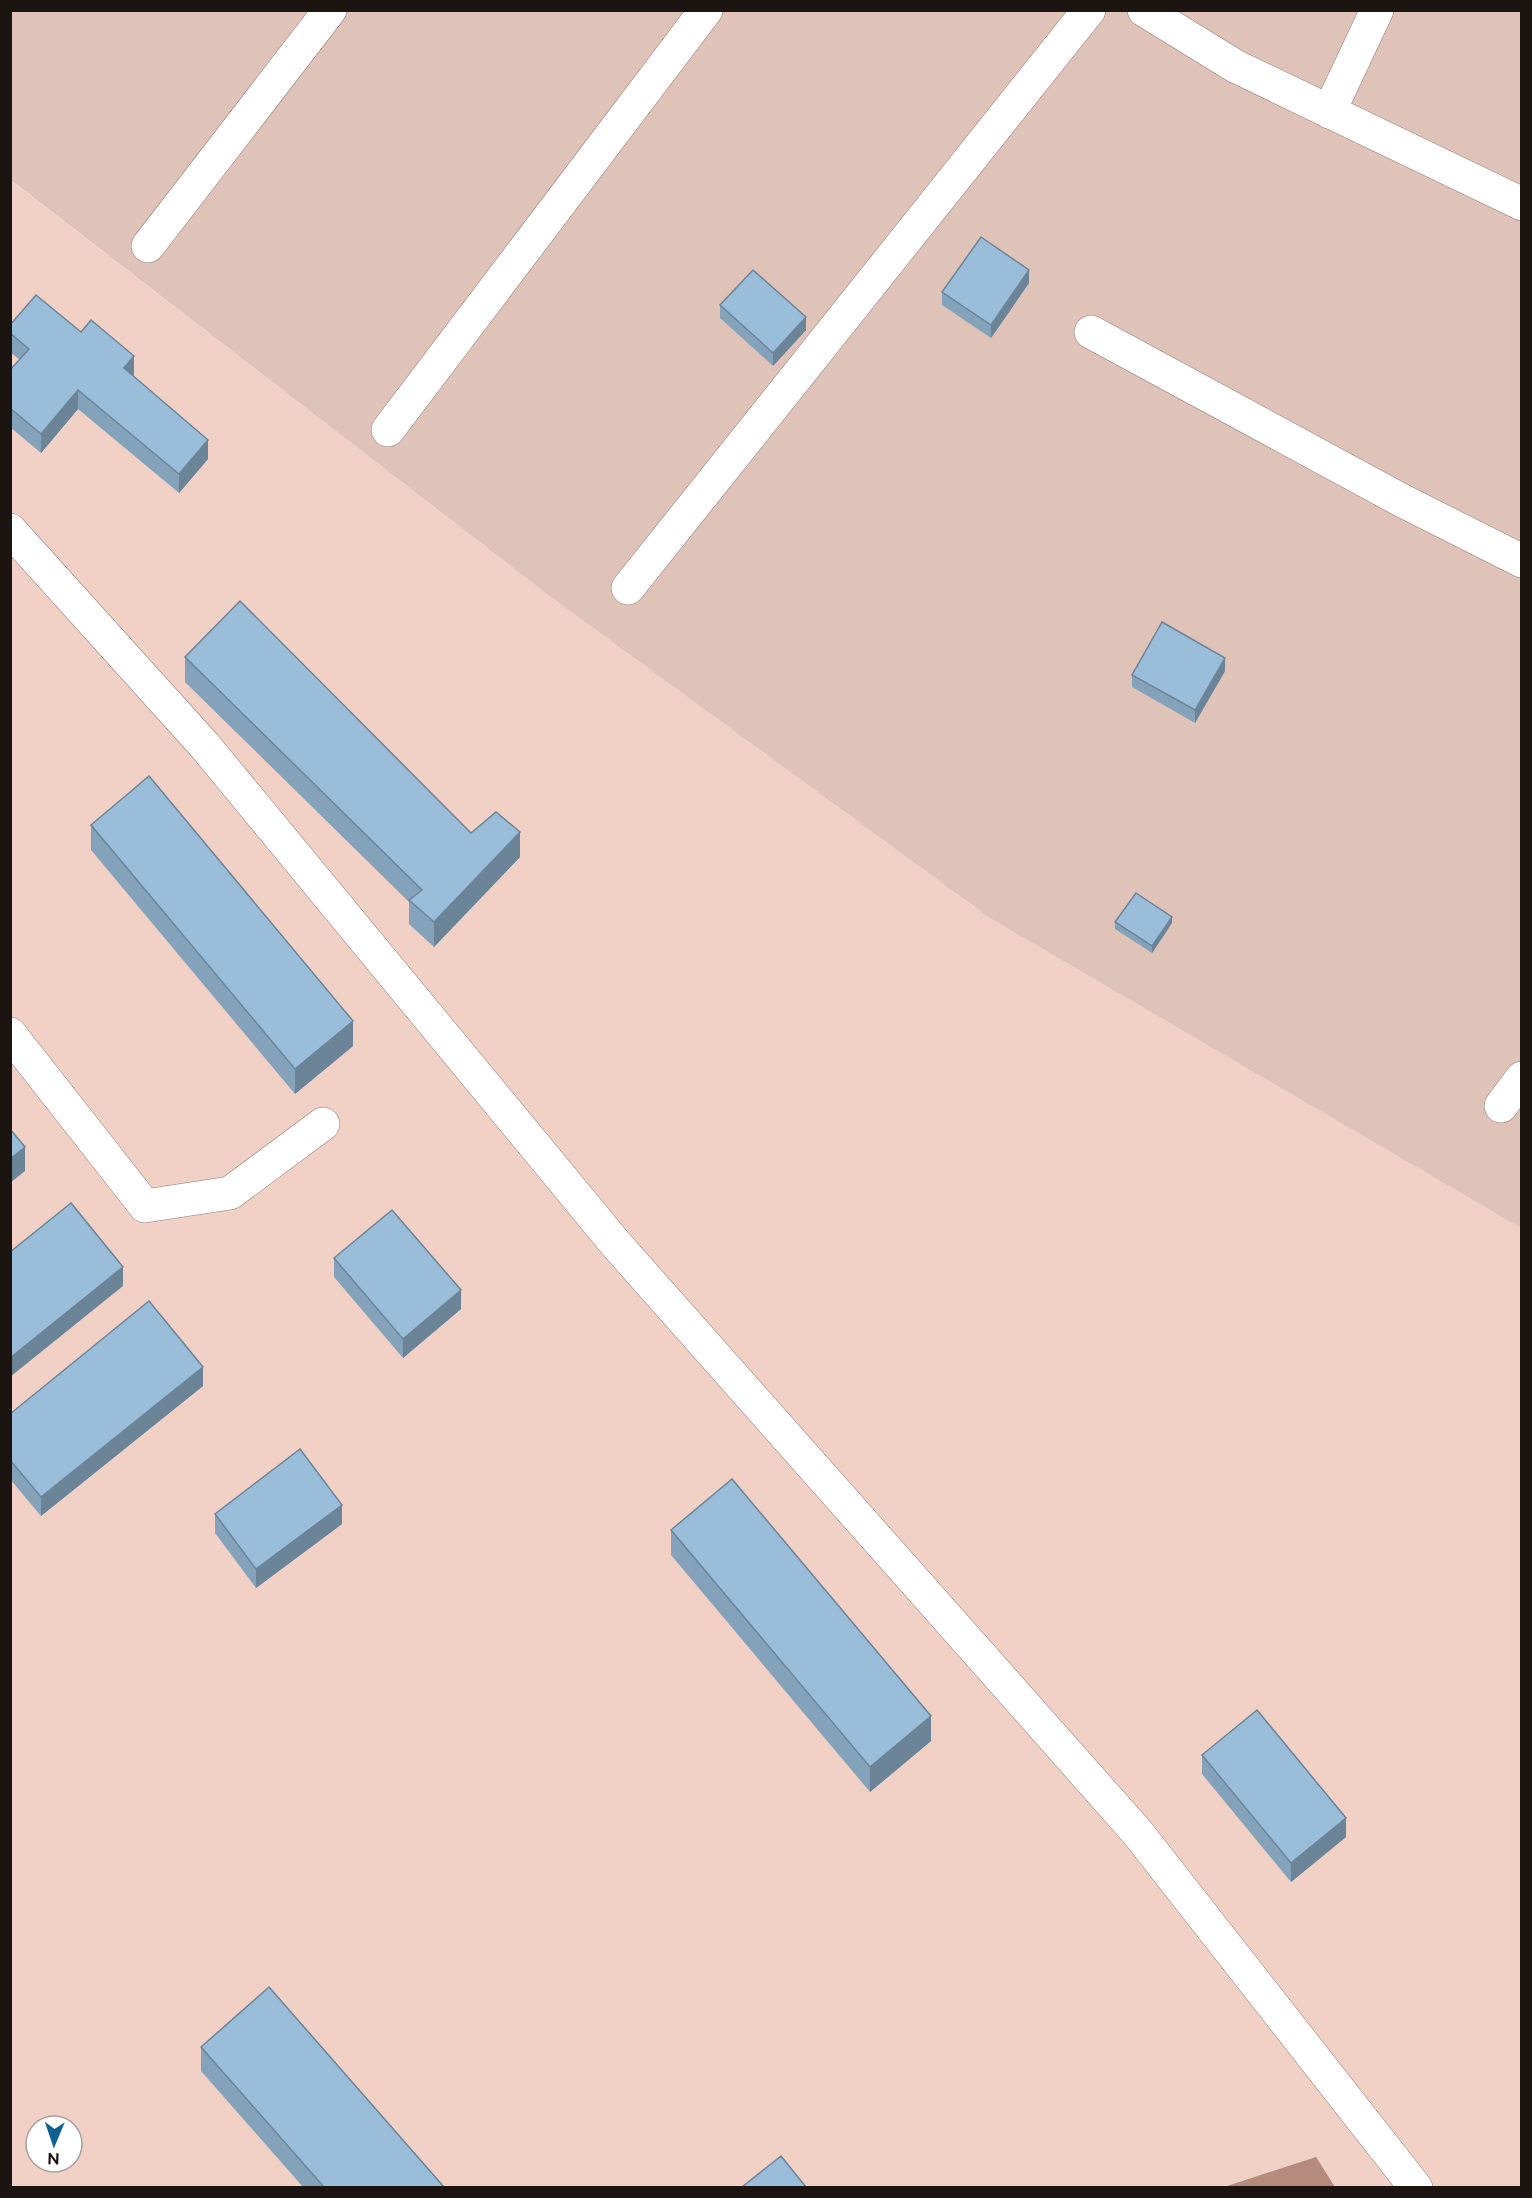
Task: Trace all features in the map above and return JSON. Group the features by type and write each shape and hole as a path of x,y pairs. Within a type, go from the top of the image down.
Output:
{"street":[{"path":"148,246 330,10"},
{"path":"388,430 706,10"},
{"path":"628,588 1089,10"},
{"path":"1144,10 1234,66 1521,204"},
{"path":"1329,112 1377,10"},
{"path":"1091,332 1401,500 1521,561"},
{"path":"10,530 205,746 615,1244 1137,1832 1416,2187"},
{"path":"10,1034 145,1206 230,1193 323,1124"},
{"path":"1501,1107 1521,1078"}],"shaded area":[{"path":"10,11 1521,11 1521,1228 990,918 551,597 11,180"},
{"path":"10,180 551,597 990,918 1521,1228 1521,2187 11,2187"},
{"path":"1316,2157 1335,2187 1224,2187"}],"building":[{"path":"981,237 1029,270 991,325 942,292"},
{"path":"753,270 806,317 773,353 720,305"},
{"path":"36,295 81,332 91,320 134,356 124,368 208,440 179,474 78,390 41,434 10,408 10,370 29,349 10,333 10,325"},
{"path":"240,601 471,833 496,812 520,832 434,922 409,900 422,890 185,657"},
{"path":"1162,622 1225,658 1195,710 1132,675"},
{"path":"149,776 353,1021 295,1069 91,825"},
{"path":"1136,893 1172,917 1152,946 1115,922"},
{"path":"10,1129 25,1147 10,1159"},
{"path":"71,1203 123,1267 10,1358 10,1252"},
{"path":"392,1210 461,1290 403,1339 334,1258"},
{"path":"149,1301 203,1367 41,1497 10,1460 10,1414"},
{"path":"300,1449 342,1505 256,1569 215,1514"},
{"path":"732,1479 931,1716 870,1767 671,1530"},
{"path":"1257,1710 1346,1818 1291,1863 1202,1755"},
{"path":"269,1987 444,2187 324,2187 201,2047"},
{"path":"781,2156 806,2187 742,2187"}]}
